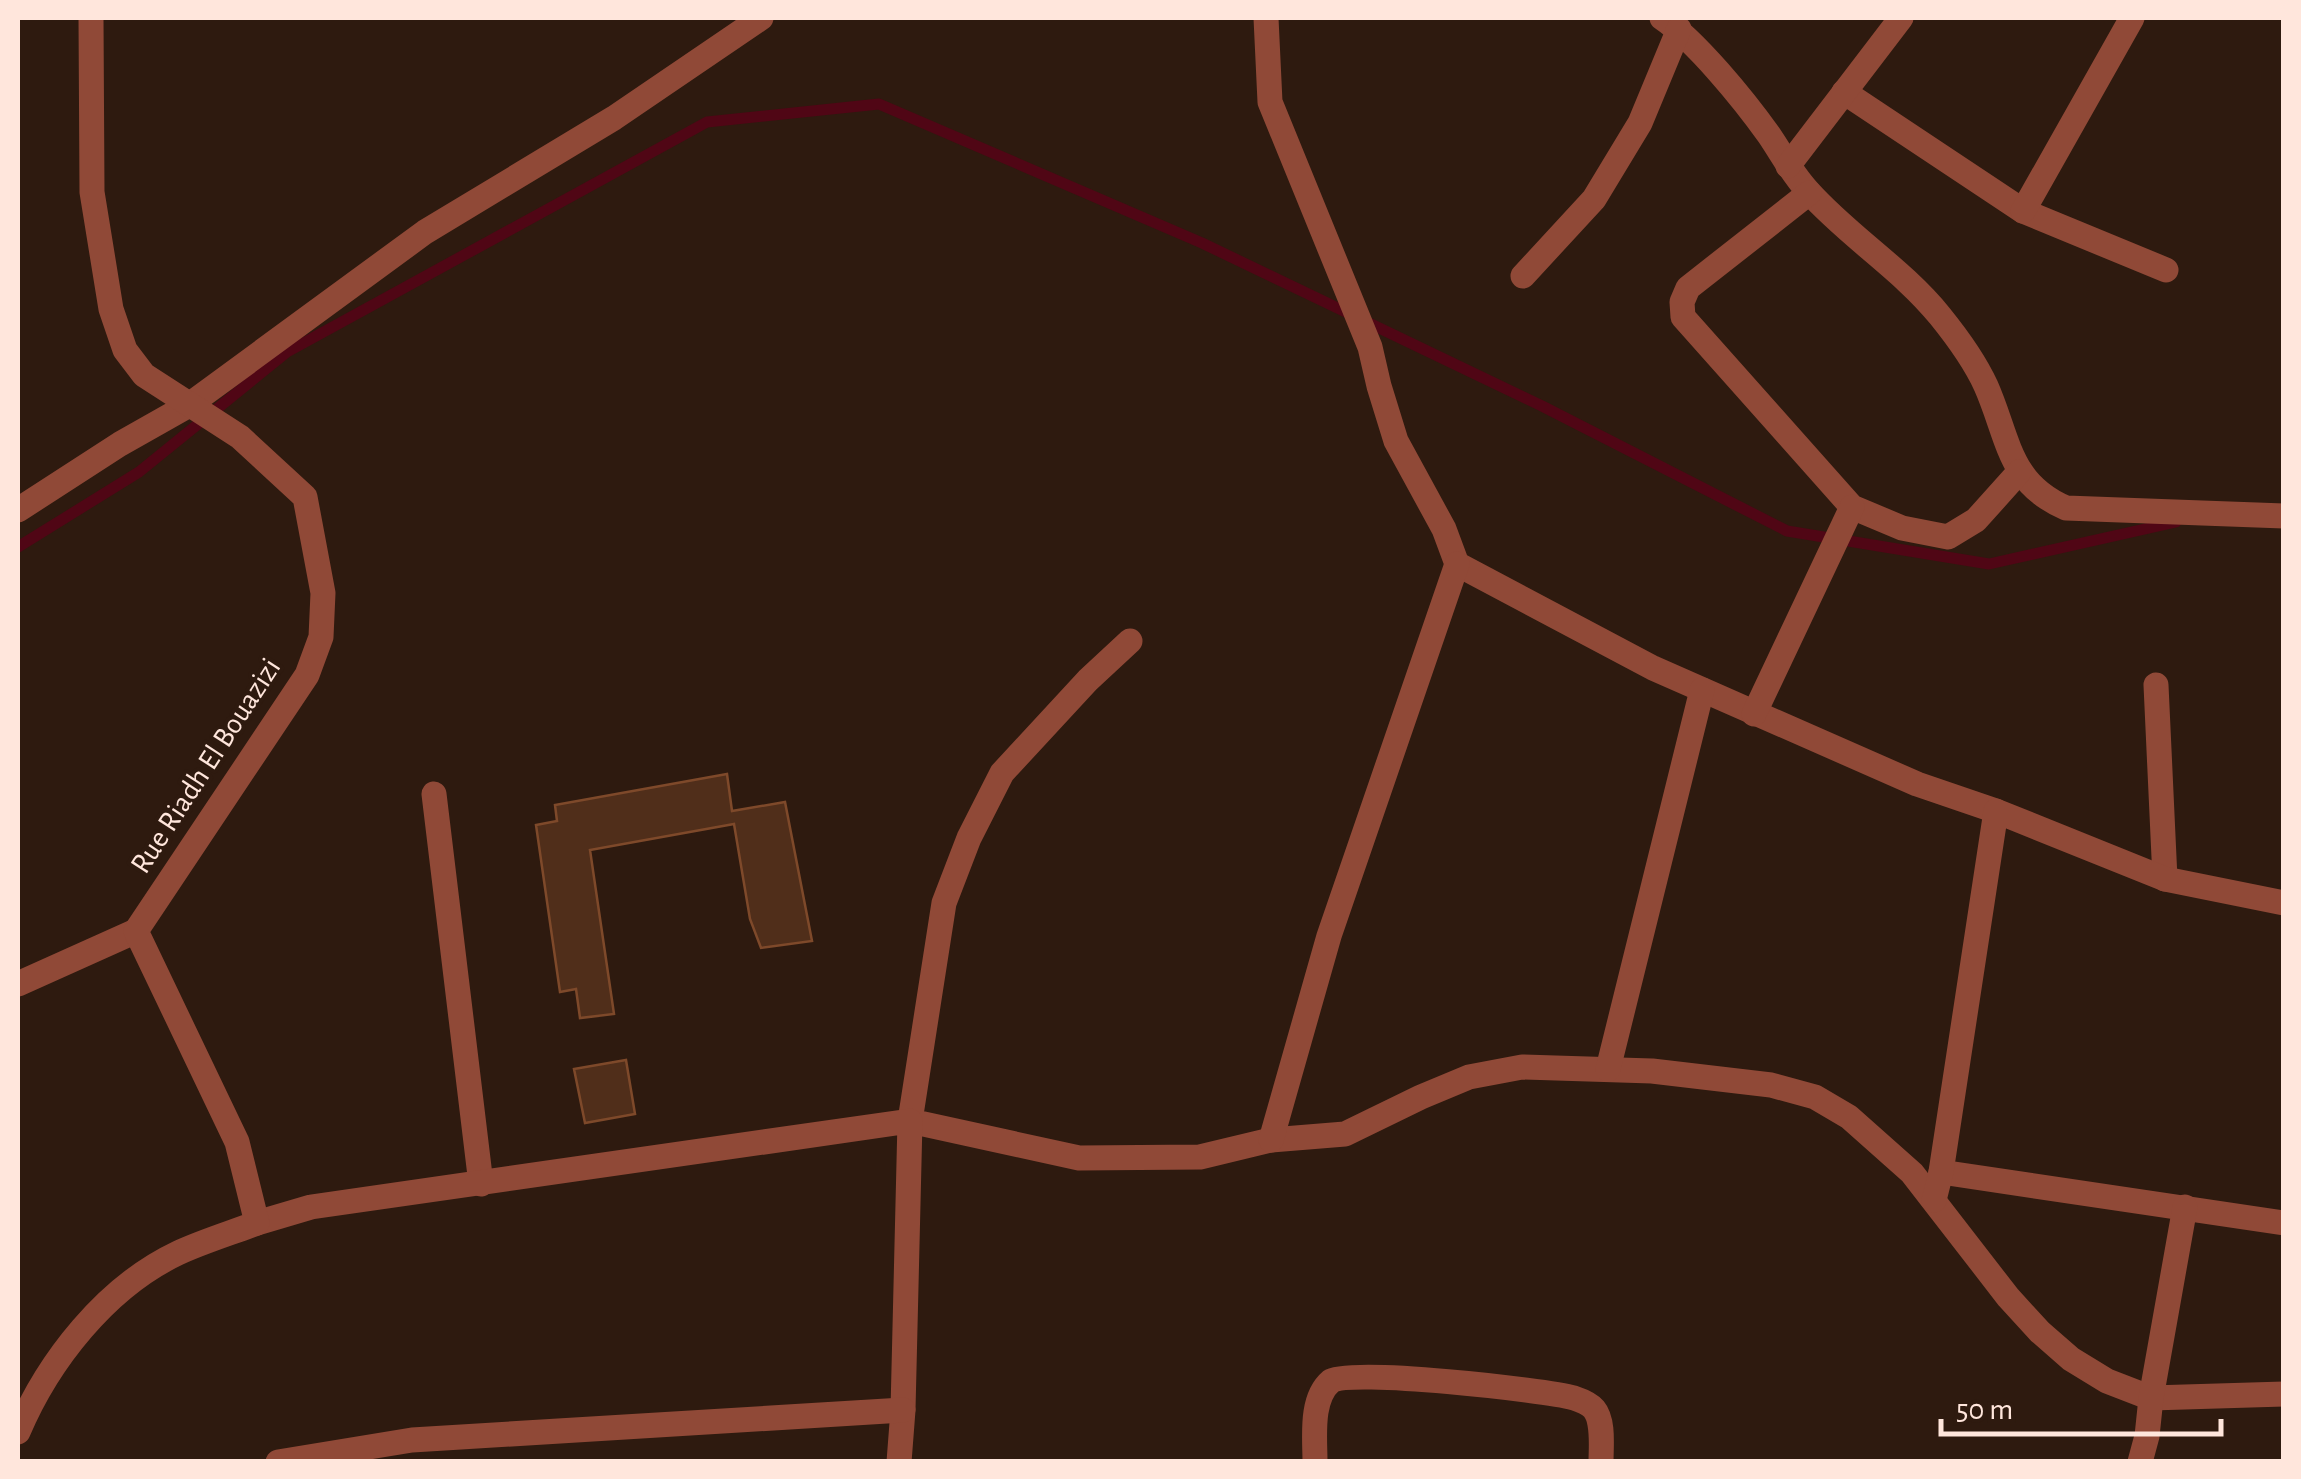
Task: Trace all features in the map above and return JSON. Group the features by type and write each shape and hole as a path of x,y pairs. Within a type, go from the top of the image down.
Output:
{"street":[{"name":"Rue Riadh El Bouazizi","path":"91,18 92,192 111,309 125,350 144,375 240,437 305,497 323,593 322,637 307,675 136,931"},
{"path":"18,510 189,405 426,232 614,118 761,18"},
{"path":"1266,18 1270,102 1370,347 1396,441 1444,529 1457,564 1328,936 1271,1140"},
{"path":"1788,166 1901,18"},
{"path":"2023,211 2132,18"},
{"path":"1666,20 1769,135 1810,193 1939,315 1985,385 2019,472 2036,491 2066,508 2284,516"},
{"path":"1523,276 1594,199 1640,123 1666,20"},
{"path":"1844,92 2023,211 2166,270"},
{"path":"1810,193 1688,288 1682,302 1684,317 1852,507 1902,528 1948,537 1976,520 2019,472"},
{"path":"1754,714 1852,507"},
{"path":"1457,564 1654,668 1917,784 2166,879 2284,902"},
{"path":"899,1462 910,1121 944,903 1002,772 1130,641"},
{"path":"2156,685 2166,879"},
{"path":"1608,1070 1702,690"},
{"path":"434,794 481,1184"},
{"path":"1934,1200 1996,812"},
{"path":"18,984 136,931 237,1142 257,1223"},
{"path":"18,1432 52,1367 85,1325 132,1281 176,1254 312,1207 910,1121 1079,1158 1200,1157 1271,1140 1345,1134 1469,1077 1522,1067 1652,1071 1771,1086 1814,1097 1849,1117 1912,1173 2008,1297 2071,1359 2107,1381 2150,1398 2284,1394"},
{"path":"1941,1172 2284,1223"},
{"path":"2140,1462 2185,1207"},
{"path":"1315,1462 1318,1400 1328,1384 1346,1376 1424,1379 1572,1398 1596,1410 1600,1420 1601,1462"},
{"path":"278,1462 412,1440 903,1410"}],"building":[{"path":"727,774 732,811 785,802 812,941 761,948 750,919 734,824 590,850 614,1014 580,1018 576,989 560,992 536,825 557,821 555,805"},
{"path":"626,1060 635,1114 585,1123 574,1069"}],"waterway":[{"path":"18,547 139,472 287,352 707,122 879,104 1202,243 1542,406 1787,531 1989,564 2176,522"}]}
